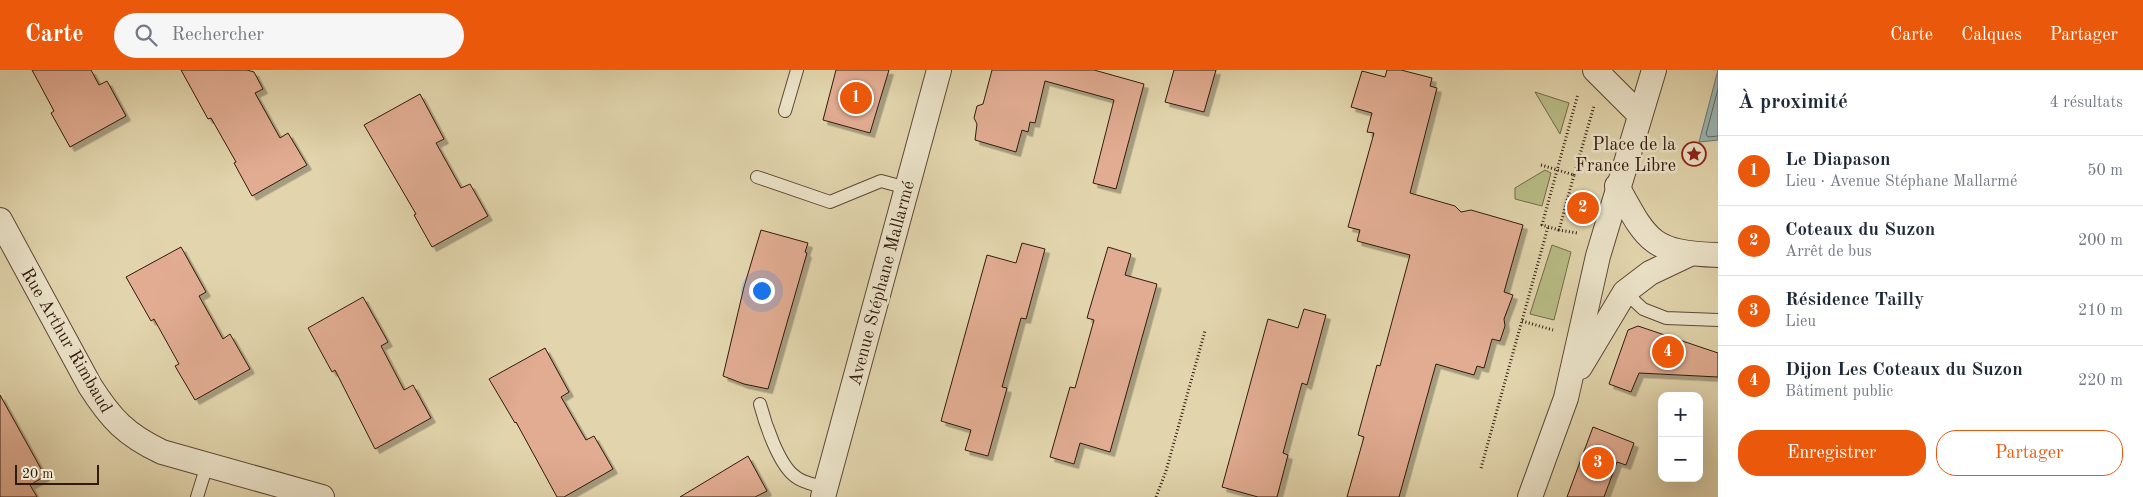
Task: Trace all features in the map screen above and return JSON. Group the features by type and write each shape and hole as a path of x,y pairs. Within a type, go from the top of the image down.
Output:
{"street":[{"name":"Avenue Stéphane Mallarmé","path":"824,492 939,70"},
{"path":"1595,70 1640,115"},
{"path":"1530,497 1568,388 1598,256 1617,186 1654,70"},
{"path":"1617,186 1636,222 1655,243 1690,254 1718,255"},
{"name":"Rue Arthur Rimbaud","path":"0,220 105,409 122,429 141,442 162,452 322,497"},
{"path":"1568,388 1625,292 1650,273 1690,254"}],"lane":[{"path":"785,111 797,70"},
{"path":"757,177 830,202 881,181 907,188"},
{"path":"1625,292 1643,309 1666,318 1718,320"},
{"path":"760,404 768,431 780,457 796,478 824,492"},
{"path":"197,497 206,465"}],"path":[{"path":"1577,233 1542,225 1578,94"},
{"path":"1559,230 1596,99"},
{"path":"1540,165 1574,175"},
{"path":"1481,468 1548,227"},
{"path":"1522,320 1553,330"},
{"path":"1156,497 1166,471 1204,331"}],"green space":[{"path":"1535,92 1569,103 1560,134"},
{"path":"1545,170 1551,173 1542,206 1515,199 1515,188"},
{"path":"1552,245 1571,252 1554,320 1530,314"}],"water":[{"path":"1718,70 1718,140 1699,142"}],"building":[{"path":"32,70 91,70 99,85 107,81 126,116 70,147 51,113 54,111"},
{"path":"181,70 247,70 254,72 263,89 255,93 280,138 288,133 307,165 252,196 234,163 236,162 211,118 208,119"},
{"path":"836,70 889,70 870,133 823,120"},
{"path":"992,70 1094,70 1144,84 1116,189 1093,183 1114,100 1045,81 1035,123 1030,122 1028,132 1022,130 1016,152 975,140 977,124 974,118 977,106 983,104"},
{"path":"1174,70 1216,70 1204,112 1165,102"},
{"path":"1387,70 1401,70 1432,78 1430,86 1437,88 1410,193 1455,206 1461,212 1471,210 1523,225 1504,292 1513,295 1504,319 1505,326 1500,341 1492,339 1484,368 1477,366 1474,375 1436,364 1399,497 1347,497 1364,437 1358,435 1377,365 1380,366 1410,255 1357,241 1360,230 1348,227 1374,133 1367,132 1372,113 1351,107 1362,71 1385,77"},
{"path":"420,94 444,139 436,143 461,188 470,184 488,216 432,247 414,215 416,214 364,125"},
{"path":"761,230 808,243 805,252 807,253 768,389 744,384 723,376 744,287"},
{"path":"1022,243 1045,249 1026,319 1021,318 1002,387 1007,388 988,456 965,450 971,430 941,421 987,255 1016,263"},
{"path":"181,247 206,292 199,296 223,339 230,334 250,369 195,400 175,366 179,364 154,319 151,321 126,277"},
{"path":"1108,247 1131,254 1125,275 1157,284 1110,452 1080,443 1074,464 1050,457 1070,387 1075,388 1094,320 1087,318"},
{"path":"363,297 388,342 381,346 404,390 413,385 431,418 375,449 335,370 332,372 308,328"},
{"path":"1304,309 1326,315 1307,385 1302,383 1283,453 1288,455 1277,497 1258,497 1222,487 1268,319 1298,328"},
{"path":"1638,326 1718,353 1718,377 1639,373 1631,392 1609,384 1628,330"},
{"path":"545,348 569,392 561,397 586,440 594,436 613,469 564,497 557,497 516,422 489,379"},
{"path":"0,395 45,476 30,485 37,497 0,497"},
{"path":"1593,427 1634,443 1626,465 1617,462 1604,497 1567,497"},
{"path":"748,456 767,491 755,497 680,497"}],"place":[{"name":"Le Diapason","path":"856,98"},
{"name":"Place de la France Libre","path":"1694,154"},
{"name":"Coteaux du Suzon","path":"1583,208"},
{"name":"Dijon Les Coteaux du Suzon","path":"1668,352"},
{"name":"Résidence Tailly","path":"1598,463"}]}
